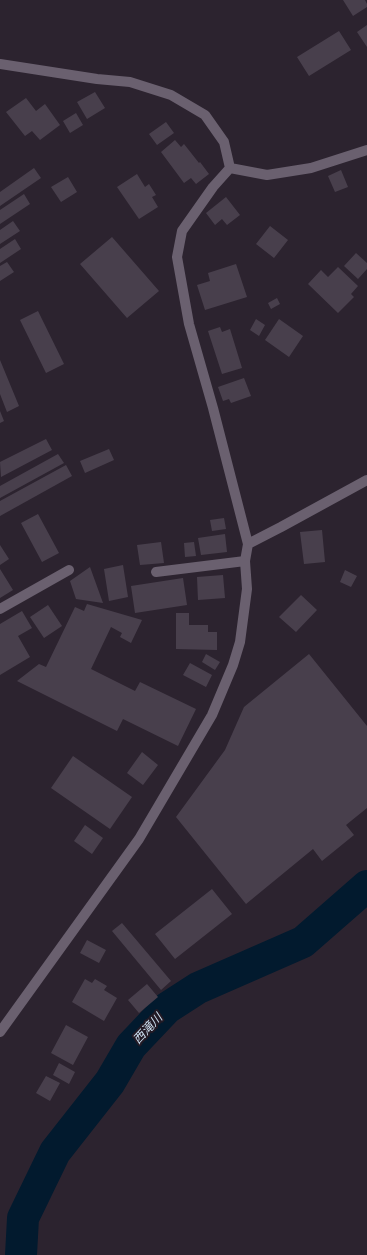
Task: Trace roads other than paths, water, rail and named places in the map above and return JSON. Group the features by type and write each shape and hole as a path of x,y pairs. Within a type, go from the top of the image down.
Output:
{"street":[{"path":"0,64 97,79 130,82 171,95 205,115 224,142 230,168"},
{"path":"230,168 267,175 311,168 367,150"},
{"path":"0,1032 139,839 212,715 233,665 240,642 246,590 245,561 248,544 213,408 189,324 177,257 182,231 213,187 230,168"},
{"path":"248,544 367,480"},
{"path":"156,572 245,561"},
{"path":"0,609 69,570"}],"waterway":[{"name":"西滝川","path":"21,1255 23,1218 55,1152 110,1082 131,1046 167,1008 198,988 303,942 367,886"}]}
